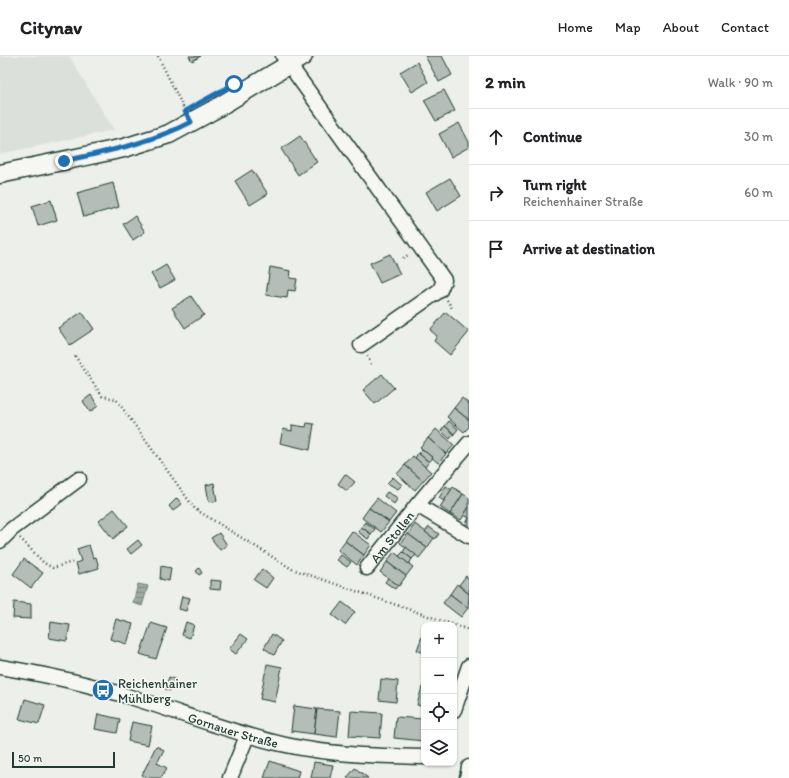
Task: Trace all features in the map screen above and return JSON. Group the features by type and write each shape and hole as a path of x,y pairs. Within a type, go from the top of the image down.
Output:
{"main road":[{"path":"0,174 124,148 169,134 215,109 292,59"}],"street":[{"path":"292,59 444,280 440,290 361,345"},
{"name":"Am Stollen","path":"367,568 469,443"},
{"path":"0,541 12,529 79,479"},
{"name":"Am Stollen","path":"417,505 469,536"},
{"path":"457,701 469,666"},
{"name":"Gornauer Straße","path":"0,667 58,678 126,696 247,736 287,746 347,754 421,757"},
{"path":"230,778 247,736"},
{"path":"467,778 469,766"}],"path":[{"path":"158,56 185,111 178,114"},
{"path":"75,356 102,396 116,399 195,509 292,569 469,630"},
{"path":"12,529 44,563 53,568 75,561"}],"shaded area":[{"path":"0,56 69,56 114,130 0,154"},
{"path":"138,584 148,586 142,606 133,603"}],"building":[{"path":"189,56 201,56 192,61"},
{"path":"425,56 442,56 452,75 439,82"},
{"path":"417,62 428,82 412,92 400,72"},
{"path":"444,90 455,111 436,121 424,100"},
{"path":"459,123 469,142 469,147 451,157 439,134"},
{"path":"300,136 317,162 298,175 281,149"},
{"path":"252,170 268,194 250,205 235,181"},
{"path":"450,178 461,196 437,211 426,192"},
{"path":"113,183 119,207 84,217 77,193"},
{"path":"51,200 57,220 38,226 32,206"},
{"path":"135,216 145,232 133,240 123,224"},
{"path":"390,254 400,274 380,283 370,263"},
{"path":"166,265 175,280 160,288 151,274"},
{"path":"270,267 291,271 290,278 297,279 295,291 288,290 287,298 266,295"},
{"path":"191,296 204,315 185,328 172,308"},
{"path":"82,312 94,329 70,345 58,328"},
{"path":"446,312 469,332 450,355 434,341 437,336 430,330"},
{"path":"382,374 394,388 375,404 363,390"},
{"path":"91,395 98,406 90,412 83,401"},
{"path":"462,398 469,404 469,420 454,408"},
{"path":"454,408 469,420 469,427 464,432 447,417"},
{"path":"449,421 458,429 454,434 445,426"},
{"path":"307,423 314,424 310,450 280,443 283,429 292,431 292,425 306,427"},
{"path":"445,426 454,434 450,439 441,431"},
{"path":"436,429 454,445 446,454 428,438"},
{"path":"428,438 446,454 438,463 420,447"},
{"path":"422,449 433,458 429,462 418,453"},
{"path":"418,453 429,462 425,467 415,458"},
{"path":"413,456 431,472 423,481 405,465"},
{"path":"405,465 423,481 415,490 397,474"},
{"path":"345,474 355,482 347,491 338,484"},
{"path":"393,477 402,485 398,489 387,483"},
{"path":"214,483 217,501 209,502 206,485"},
{"path":"446,486 452,490 444,501 439,498"},
{"path":"453,487 463,494 450,514 440,507"},
{"path":"387,492 398,498 394,504 384,496"},
{"path":"463,494 469,498 469,507 461,520 450,514"},
{"path":"177,498 182,504 173,511 169,506"},
{"path":"377,498 396,513 389,522 369,508"},
{"path":"469,507 469,518 464,515"},
{"path":"369,508 389,522 381,532 362,518"},
{"path":"114,509 128,526 113,539 99,521"},
{"path":"469,518 469,527 465,525"},
{"path":"365,522 375,529 371,534 361,527"},
{"path":"415,524 434,538 427,548 408,534"},
{"path":"361,527 371,534 368,539 358,532"},
{"path":"429,527 439,534 435,539 425,532"},
{"path":"352,531 371,545 364,555 345,541"},
{"path":"219,533 227,545 220,550 211,538"},
{"path":"408,534 427,548 419,558 400,543"},
{"path":"138,540 142,545 131,554 127,549"},
{"path":"345,541 364,555 357,565 338,550"},
{"path":"89,545 93,558 96,557 99,568 79,574 76,563 81,561 77,549"},
{"path":"406,547 416,555 412,559 403,552"},
{"path":"394,552 413,567 406,576 387,562"},
{"path":"403,552 412,559 409,564 399,556"},
{"path":"341,555 351,562 347,567 337,560"},
{"path":"24,559 43,573 31,588 13,574"},
{"path":"387,562 406,576 399,586 380,572"},
{"path":"161,566 171,568 169,581 160,579"},
{"path":"199,568 202,573 199,575 196,571"},
{"path":"262,569 273,578 266,588 254,580"},
{"path":"466,576 469,579 469,594 459,585"},
{"path":"388,578 398,585 395,589 385,582"},
{"path":"210,580 221,581 220,590 210,589"},
{"path":"457,584 469,594 468,608 450,594"},
{"path":"450,594 468,608 461,617 443,603"},
{"path":"182,596 190,598 186,611 179,609"},
{"path":"14,602 31,604 31,619 13,618"},
{"path":"342,602 355,612 345,625 332,615"},
{"path":"116,619 133,624 127,644 110,639"},
{"path":"51,622 70,625 67,641 49,638"},
{"path":"186,622 194,625 190,638 182,635"},
{"path":"151,623 167,628 156,659 140,654"},
{"path":"241,634 248,639 236,654 229,649"},
{"path":"272,634 282,641 274,655 264,648"},
{"path":"421,639 421,652 417,650"},
{"path":"267,664 282,667 275,702 260,699"},
{"path":"169,677 175,679 170,691 165,689"},
{"path":"381,679 398,681 396,702 379,700"},
{"path":"421,691 421,706 417,705"},
{"path":"25,699 45,705 39,724 19,719"},
{"path":"294,706 317,709 314,734 291,731"},
{"path":"317,709 340,711 337,737 314,734"},
{"path":"351,711 382,713 380,738 349,736"},
{"path":"98,714 120,719 117,733 95,729"},
{"path":"396,717 421,719 421,741 394,738"},
{"path":"132,722 152,726 148,745 128,741"},
{"path":"156,746 164,750 157,763 167,768 161,778 148,778 142,775"},
{"path":"270,761 299,771 297,778 264,778"},
{"path":"314,762 333,765 330,778 311,778"},
{"path":"355,768 368,778 347,778"}],"place":[{"name":"Reichenhainer Mühlberg","path":"103,690"}],"route":[{"path":"64,161 124,148 169,134 191,122 185,111 234,84"}]}
